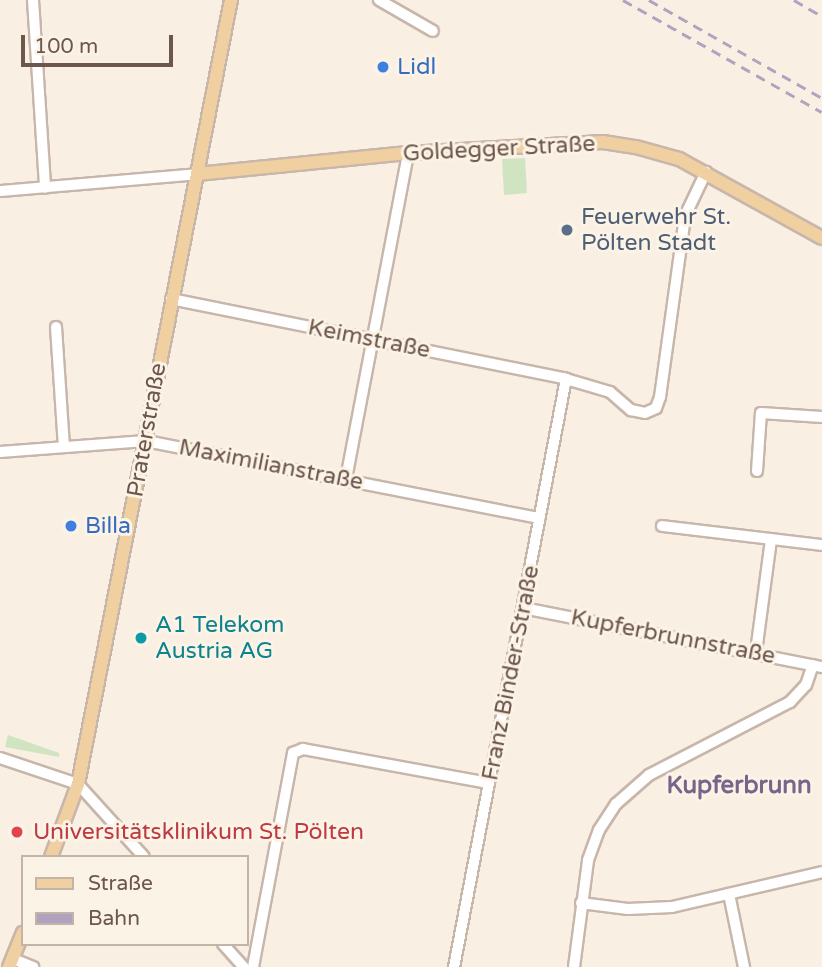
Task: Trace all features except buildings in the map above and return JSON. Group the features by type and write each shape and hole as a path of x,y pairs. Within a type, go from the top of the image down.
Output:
{"main road":[{"name":"Praterstraße","path":"52,855 78,784 146,441 171,299 232,0"},
{"name":"Goldegger Straße","path":"197,174 408,153 603,142 659,152 706,172 822,238"},
{"path":"11,963 21,938"}],"street":[{"path":"33,0 45,188"},
{"path":"379,0 433,31"},
{"path":"346,479 408,153"},
{"name":"Keimstraße","path":"171,299 566,379 610,392 636,413 652,411 658,404 685,216 706,172"},
{"path":"0,191 197,174"},
{"path":"57,327 64,446"},
{"name":"Franz Binder-Straße","path":"454,967 566,379"},
{"path":"757,471 761,413 822,417"},
{"name":"Maximilianstraße","path":"0,452 146,441 540,518"},
{"path":"662,526 822,545"},
{"path":"756,652 771,539"},
{"name":"Kupferbrunnstraße","path":"523,608 817,666"},
{"path":"573,967 588,860 599,830 616,804 649,775 790,702 806,685 817,666"},
{"path":"253,967 290,758 303,749 489,783"},
{"path":"0,758 78,784 142,855"},
{"path":"581,903 628,909 672,907 822,872"},
{"path":"729,894 744,967"},
{"path":"225,946 244,967"},
{"path":"11,963 33,967"}],"green space":[{"path":"525,158 527,193 504,195 502,159"},
{"path":"8,735 59,753 59,757 5,747"}],"railway":[{"path":"623,0 822,112"},
{"path":"649,0 822,98"},
{"path":"794,0 822,16"}],"place":[{"name":"Lidl","path":"383,67"},
{"name":"Feuerwehr St. Pölten Stadt","path":"567,230"},
{"name":"Billa","path":"71,526"},
{"name":"A1 Telekom Austria AG","path":"141,638"},
{"name":"Universitätsklinikum St. Pölten","path":"17,832"}],"district":[{"name":"Kupferbrunn","path":"739,786"}]}
